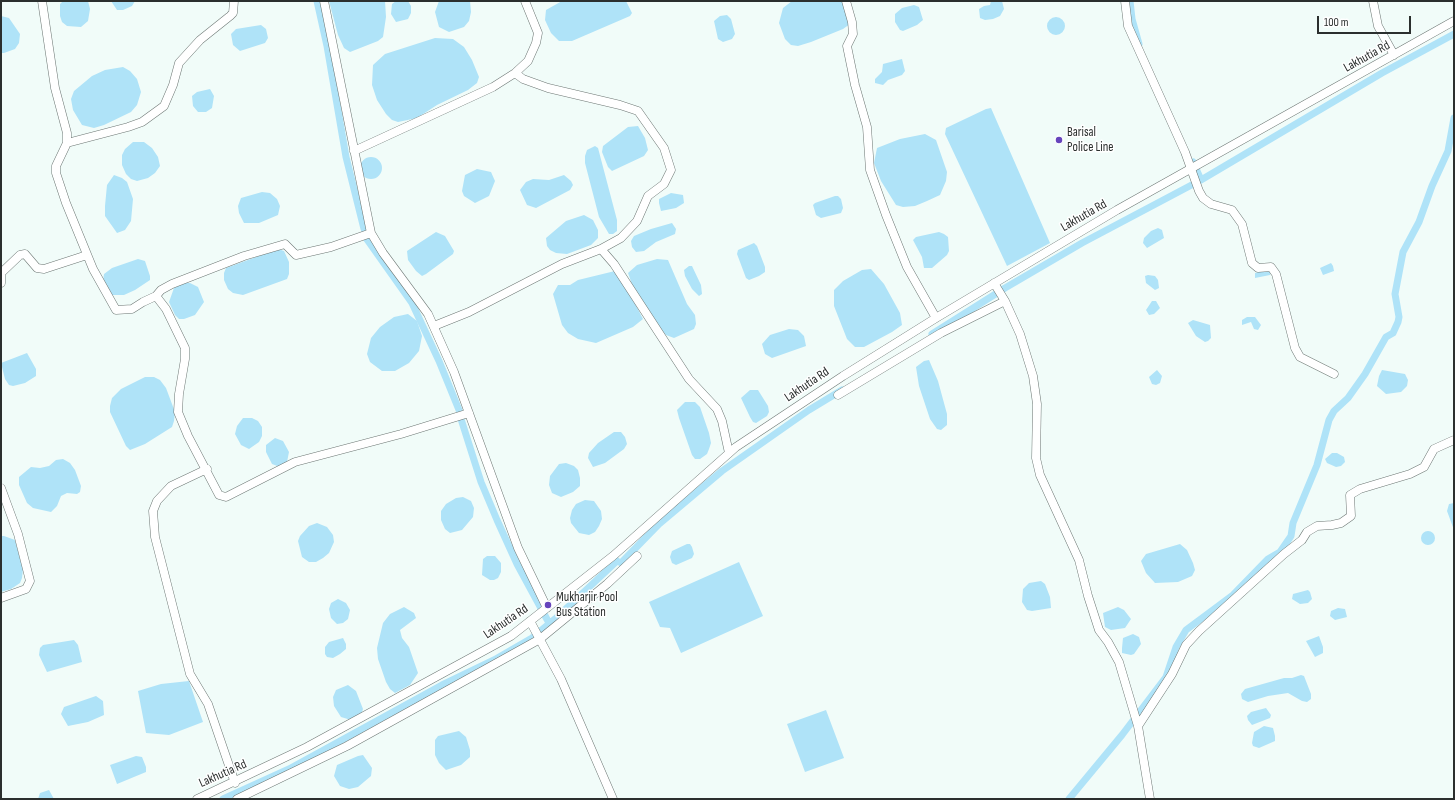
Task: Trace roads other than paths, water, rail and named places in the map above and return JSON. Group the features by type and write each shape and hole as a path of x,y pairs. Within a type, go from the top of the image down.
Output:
{"street":[{"path":"42,1 50,62 67,133 67,144 56,166 56,172 87,255 102,287 116,310 132,309 156,296 161,290 172,284 244,256 285,244 296,254 301,254 331,247 371,233"},
{"path":"67,144 142,122 164,106 173,85 179,63 200,40 230,16 234,1"},
{"path":"324,1 371,233 383,253 421,302 434,326 454,372 518,548 547,608"},
{"path":"354,151 493,87 515,73 528,61 536,43 538,33 525,1"},
{"path":"846,1 852,22 853,34 847,46 855,85 867,127 870,170 907,267 936,318"},
{"path":"1125,1 1128,26 1185,152 1199,191 1203,198 1211,204 1232,210 1242,224 1252,263 1258,268 1271,267 1276,274 1295,348 1300,357 1334,374"},
{"path":"1373,1 1378,26 1394,55"},
{"name":"Lakhutia Rd","path":"197,799 234,783 308,747 511,636 613,556 729,453 843,376 994,283 1191,169 1454,21"},
{"path":"434,326 469,312 562,264 601,249 621,238 638,221 648,196 664,184 671,170 664,148 638,111 612,103 548,88 523,79 515,73"},
{"path":"601,249 614,264 689,379 717,409 722,421 729,453"},
{"path":"1,283 1,274 20,255 25,254 37,268 44,269 87,255"},
{"path":"994,283 1005,301 1020,334 1033,376 1037,404 1036,458 1040,475 1079,560 1088,596 1099,630 1108,642 1119,662 1138,726 1150,799"},
{"path":"156,296 160,299 185,348 178,412 188,436 207,469 219,495 226,498 295,462 401,434 469,413"},
{"path":"838,395 942,333 1005,301"},
{"path":"1138,726 1172,674 1186,645 1199,631 1284,554 1302,540 1307,532 1317,526 1341,523 1351,516 1350,495 1360,488 1410,474 1424,468 1434,449 1454,440"},
{"path":"207,469 171,486 157,501 153,512 155,536 190,674 208,704 234,783"},
{"path":"1,488 18,534 30,581 26,589 1,598"},
{"path":"237,799 347,746 540,638 607,584 637,556"},
{"path":"530,621 561,679 614,799"}],"water":[{"path":"63,1 88,1 90,9 88,21 81,27 67,26 62,22 60,16 60,4"},
{"path":"111,1 135,1 132,6 123,10 117,10"},
{"path":"329,1 385,1 386,17 383,37 378,41 350,52 344,48 338,35"},
{"path":"396,1 408,1 411,6 411,13 408,19 396,22 391,14 392,4"},
{"path":"439,1 470,1 471,12 469,21 464,27 449,32 439,27 435,12"},
{"path":"562,1 626,1 632,13 630,16 572,41 559,41 551,33 545,20 546,10"},
{"path":"792,1 843,1 850,24 843,29 811,42 798,46 791,45 785,39 779,23 783,8"},
{"path":"991,1 1002,1 1004,9 1000,16 985,20 980,18 979,9 990,5"},
{"path":"914,5 919,7 923,20 917,25 903,31 900,30 895,22 895,14 902,8"},
{"path":"727,15 731,19 735,34 732,39 723,42 718,39 714,21 720,16"},
{"path":"1,16 9,18 20,34 19,43 15,49 4,53 1,53"},
{"path":"1056,17 1063,19 1065,26 1063,33 1056,35 1049,33 1047,26 1049,19"},
{"path":"261,25 266,29 268,38 265,43 240,51 233,45 231,34 236,29"},
{"path":"435,38 453,39 464,47 472,60 479,77 477,83 468,90 437,105 417,118 398,122 392,120 377,100 372,85 373,65 385,54"},
{"path":"902,59 905,71 902,75 888,80 883,85 875,83 875,79 882,72 883,64"},
{"path":"123,67 130,71 137,79 141,92 137,105 131,112 104,125 94,128 82,125 73,110 71,99 74,91 92,76 105,70"},
{"path":"210,89 214,96 212,108 206,112 198,112 193,106 192,96 197,92"},
{"path":"991,108 1050,243 1007,266 945,134 946,128"},
{"path":"638,126 645,138 648,150 644,156 612,171 608,167 602,152 603,146 628,127"},
{"path":"925,134 936,140 947,172 946,181 940,195 915,206 903,207 896,205 881,181 874,163 877,148 900,139"},
{"path":"133,142 144,142 152,148 158,157 160,166 155,173 148,178 137,181 131,179 126,174 122,165 122,155 125,149"},
{"path":"595,146 598,148 617,220 617,231 613,234 609,234 599,217 585,163 587,150"},
{"path":"371,157 379,160 382,168 379,176 371,179 363,176 360,168 363,160"},
{"path":"477,169 491,172 495,181 489,196 475,203 464,196 462,191 465,175"},
{"path":"114,175 127,182 133,199 131,221 125,230 117,233 105,216 107,185"},
{"path":"564,175 573,185 570,190 536,208 527,205 520,190 526,182 533,179 549,180"},
{"path":"262,192 270,193 277,199 280,206 278,215 259,223 244,223 239,213 238,206 241,198"},
{"path":"671,193 683,195 684,203 676,208 661,211 659,199"},
{"path":"838,196 841,199 843,208 841,213 821,218 816,215 813,205 815,203"},
{"path":"584,215 593,220 598,230 598,238 591,245 567,254 556,253 550,250 547,246 546,238 566,221"},
{"path":"672,223 676,229 675,234 656,242 644,251 636,252 632,247 631,241 634,236"},
{"path":"1158,228 1162,230 1164,238 1147,248 1143,243 1144,238 1151,231"},
{"path":"436,232 445,236 454,251 453,254 422,276 416,271 408,260 407,251"},
{"path":"939,232 948,237 949,251 947,255 932,268 924,268 922,257 913,240 916,237"},
{"path":"754,243 757,246 765,267 765,272 749,280 746,278 737,254 738,250"},
{"path":"278,249 284,251 289,262 289,274 287,279 243,295 233,293 228,289 224,280 226,268"},
{"path":"138,259 145,261 150,280 124,295 112,295 103,281 104,274 112,268"},
{"path":"657,259 668,260 687,304 695,315 696,324 694,329 674,338 666,335 655,322 633,287 628,273 637,265"},
{"path":"1331,263 1334,271 1323,275 1320,268"},
{"path":"689,266 692,266 701,285 702,294 699,296 692,289 685,276 684,270"},
{"path":"871,269 884,284 900,313 902,325 864,347 855,347 847,339 834,306 834,290 843,281 862,270"},
{"path":"1267,270 1271,272 1270,275 1255,278 1255,273"},
{"path":"615,271 624,282 643,319 633,327 596,343 578,339 568,333 562,325 553,294 558,285 570,285 578,280"},
{"path":"1145,276 1155,276 1158,280 1159,288 1155,290 1146,283"},
{"path":"184,283 190,283 198,287 204,302 195,315 184,319 179,319 175,315 169,302 174,288"},
{"path":"1152,301 1156,301 1160,308 1154,314 1149,315 1146,310"},
{"path":"408,314 417,321 422,336 419,351 409,363 395,371 382,371 370,362 367,354 371,338 380,327 394,317"},
{"path":"1247,317 1255,317 1261,325 1258,330 1254,329 1251,322 1242,325 1242,320"},
{"path":"1193,320 1210,325 1211,338 1208,341 1205,342 1196,336 1188,323"},
{"path":"789,329 798,330 804,336 806,346 772,358 765,354 762,344 770,335"},
{"path":"27,353 36,369 36,376 25,383 13,386 9,385 5,379 1,363"},
{"path":"929,360 938,381 947,414 947,425 941,430 937,429 930,419 919,386 916,367 924,361"},
{"path":"1157,370 1162,376 1160,383 1156,385 1152,384 1149,377"},
{"path":"1382,370 1405,374 1408,380 1407,386 1401,392 1386,394 1377,386"},
{"path":"145,377 154,377 160,380 166,388 175,412 174,421 172,427 145,444 130,450 126,446 110,412 110,406 112,398 121,389"},
{"path":"750,390 758,390 768,406 769,412 767,416 756,423 753,422 750,417 741,398"},
{"path":"685,402 695,402 700,407 709,433 711,443 709,449 707,454 700,459 695,459 692,455 679,418 677,410"},
{"path":"243,418 252,418 258,421 262,427 262,436 259,442 249,449 241,445 235,434 237,426"},
{"path":"614,432 621,432 625,437 627,444 624,449 605,463 593,467 588,458 589,453 598,443"},
{"path":"275,438 283,441 289,452 287,462 280,467 272,464 266,452 266,445"},
{"path":"1332,453 1337,453 1344,457 1345,462 1341,466 1336,467 1327,463 1325,459"},
{"path":"63,459 70,463 75,470 81,486 80,492 77,494 67,493 61,496 57,506 51,512 33,508 27,503 19,485 19,477 31,467 40,468 49,466 56,460"},
{"path":"566,463 574,466 578,470 580,486 573,492 561,497 552,493 549,485 550,476 559,464"},
{"path":"463,497 471,501 474,508 473,517 462,530 450,533 445,529 441,520 441,511 446,504 456,498"},
{"path":"585,500 594,501 601,511 602,519 595,532 589,535 579,533 571,523 570,518 572,510 576,504"},
{"path":"1454,503 1454,530 1447,511 1449,504"},
{"path":"317,523 327,527 333,535 334,542 329,553 323,558 316,562 309,562 302,557 298,541 300,536 309,526"},
{"path":"1425,531 1431,531 1435,535 1435,541 1431,545 1425,545 1421,541 1421,535"},
{"path":"1,536 15,540 23,569 20,583 11,589 1,592"},
{"path":"690,544 692,547 694,554 692,558 676,565 672,563 670,557 672,551"},
{"path":"1180,544 1187,550 1193,563 1195,570 1192,576 1178,582 1155,583 1146,573 1141,561 1146,554"},
{"path":"487,556 495,556 501,563 501,572 498,578 494,580 490,580 482,575 483,559"},
{"path":"739,562 763,616 681,653 670,628 660,627 649,602"},
{"path":"1041,581 1045,584 1050,597 1051,608 1032,611 1027,610 1022,602 1023,589 1029,583"},
{"path":"1308,590 1312,599 1308,603 1300,604 1292,599 1293,594"},
{"path":"338,599 346,603 350,610 348,619 343,623 337,624 331,618 329,609 331,603"},
{"path":"404,607 414,613 416,618 400,630 402,638 409,647 418,673 410,685 395,693 390,689 386,682 378,659 377,648 383,623 390,614"},
{"path":"1118,607 1124,610 1131,619 1125,628 1111,630 1105,627 1103,613"},
{"path":"1338,608 1345,609 1347,617 1335,620 1330,616 1331,611"},
{"path":"1133,634 1139,637 1141,644 1134,654 1131,655 1122,653 1123,638"},
{"path":"1319,636 1323,647 1323,653 1315,657 1306,641"},
{"path":"343,638 346,644 346,649 333,658 327,657 325,654 325,647 329,642"},
{"path":"74,640 78,645 82,662 47,672 39,655 40,648 43,645"},
{"path":"1301,675 1304,676 1311,694 1311,699 1307,702 1302,701 1288,693 1268,696 1248,702 1242,699 1241,694 1245,689 1284,678 1292,678"},
{"path":"189,681 203,722 169,735 146,733 138,691 161,684"},
{"path":"348,685 356,691 363,709 362,712 351,720 341,717 334,706 333,697 336,690"},
{"path":"96,696 103,701 104,715 88,722 68,726 61,714 64,707"},
{"path":"1266,708 1271,715 1270,718 1252,725 1247,716 1251,712"},
{"path":"826,710 844,758 805,772 787,724"},
{"path":"1264,726 1273,728 1275,741 1259,748 1253,746 1252,743 1254,732"},
{"path":"459,731 466,737 470,750 470,757 461,765 446,770 439,763 435,755 435,740 438,736"},
{"path":"363,755 372,768 371,776 358,787 349,789 340,786 334,776 337,765"},
{"path":"136,756 142,757 146,767 146,772 117,784 110,765"},
{"path":"49,790 54,799 38,799 40,793"}],"waterway":[{"path":"317,1 327,46 346,157 364,229"},
{"path":"1130,1 1132,19 1139,44"},
{"path":"932,334 1005,288 1082,243 1201,180 1382,73 1454,34"},
{"path":"1069,799 1122,735 1166,677 1176,647 1186,630 1233,595 1268,559 1280,552 1291,536 1293,523 1317,465 1329,420 1334,411 1348,398 1365,374 1386,337 1393,333 1398,322 1399,317 1395,294 1403,252 1419,222 1432,186 1448,151 1454,118"},
{"path":"1193,162 1201,180"},
{"path":"366,238 412,303 439,361 459,410"},
{"path":"621,563 659,524 722,471 809,410 842,390"},
{"path":"461,419 481,482 497,520 517,564 549,623"},
{"path":"223,799 289,769 442,685 494,660 532,638 555,619 617,561"}],"place":[{"name":"Barisal Police Line","path":"1059,140"},
{"name":"Mukharjir Pool Bus Station","path":"548,605"}]}
